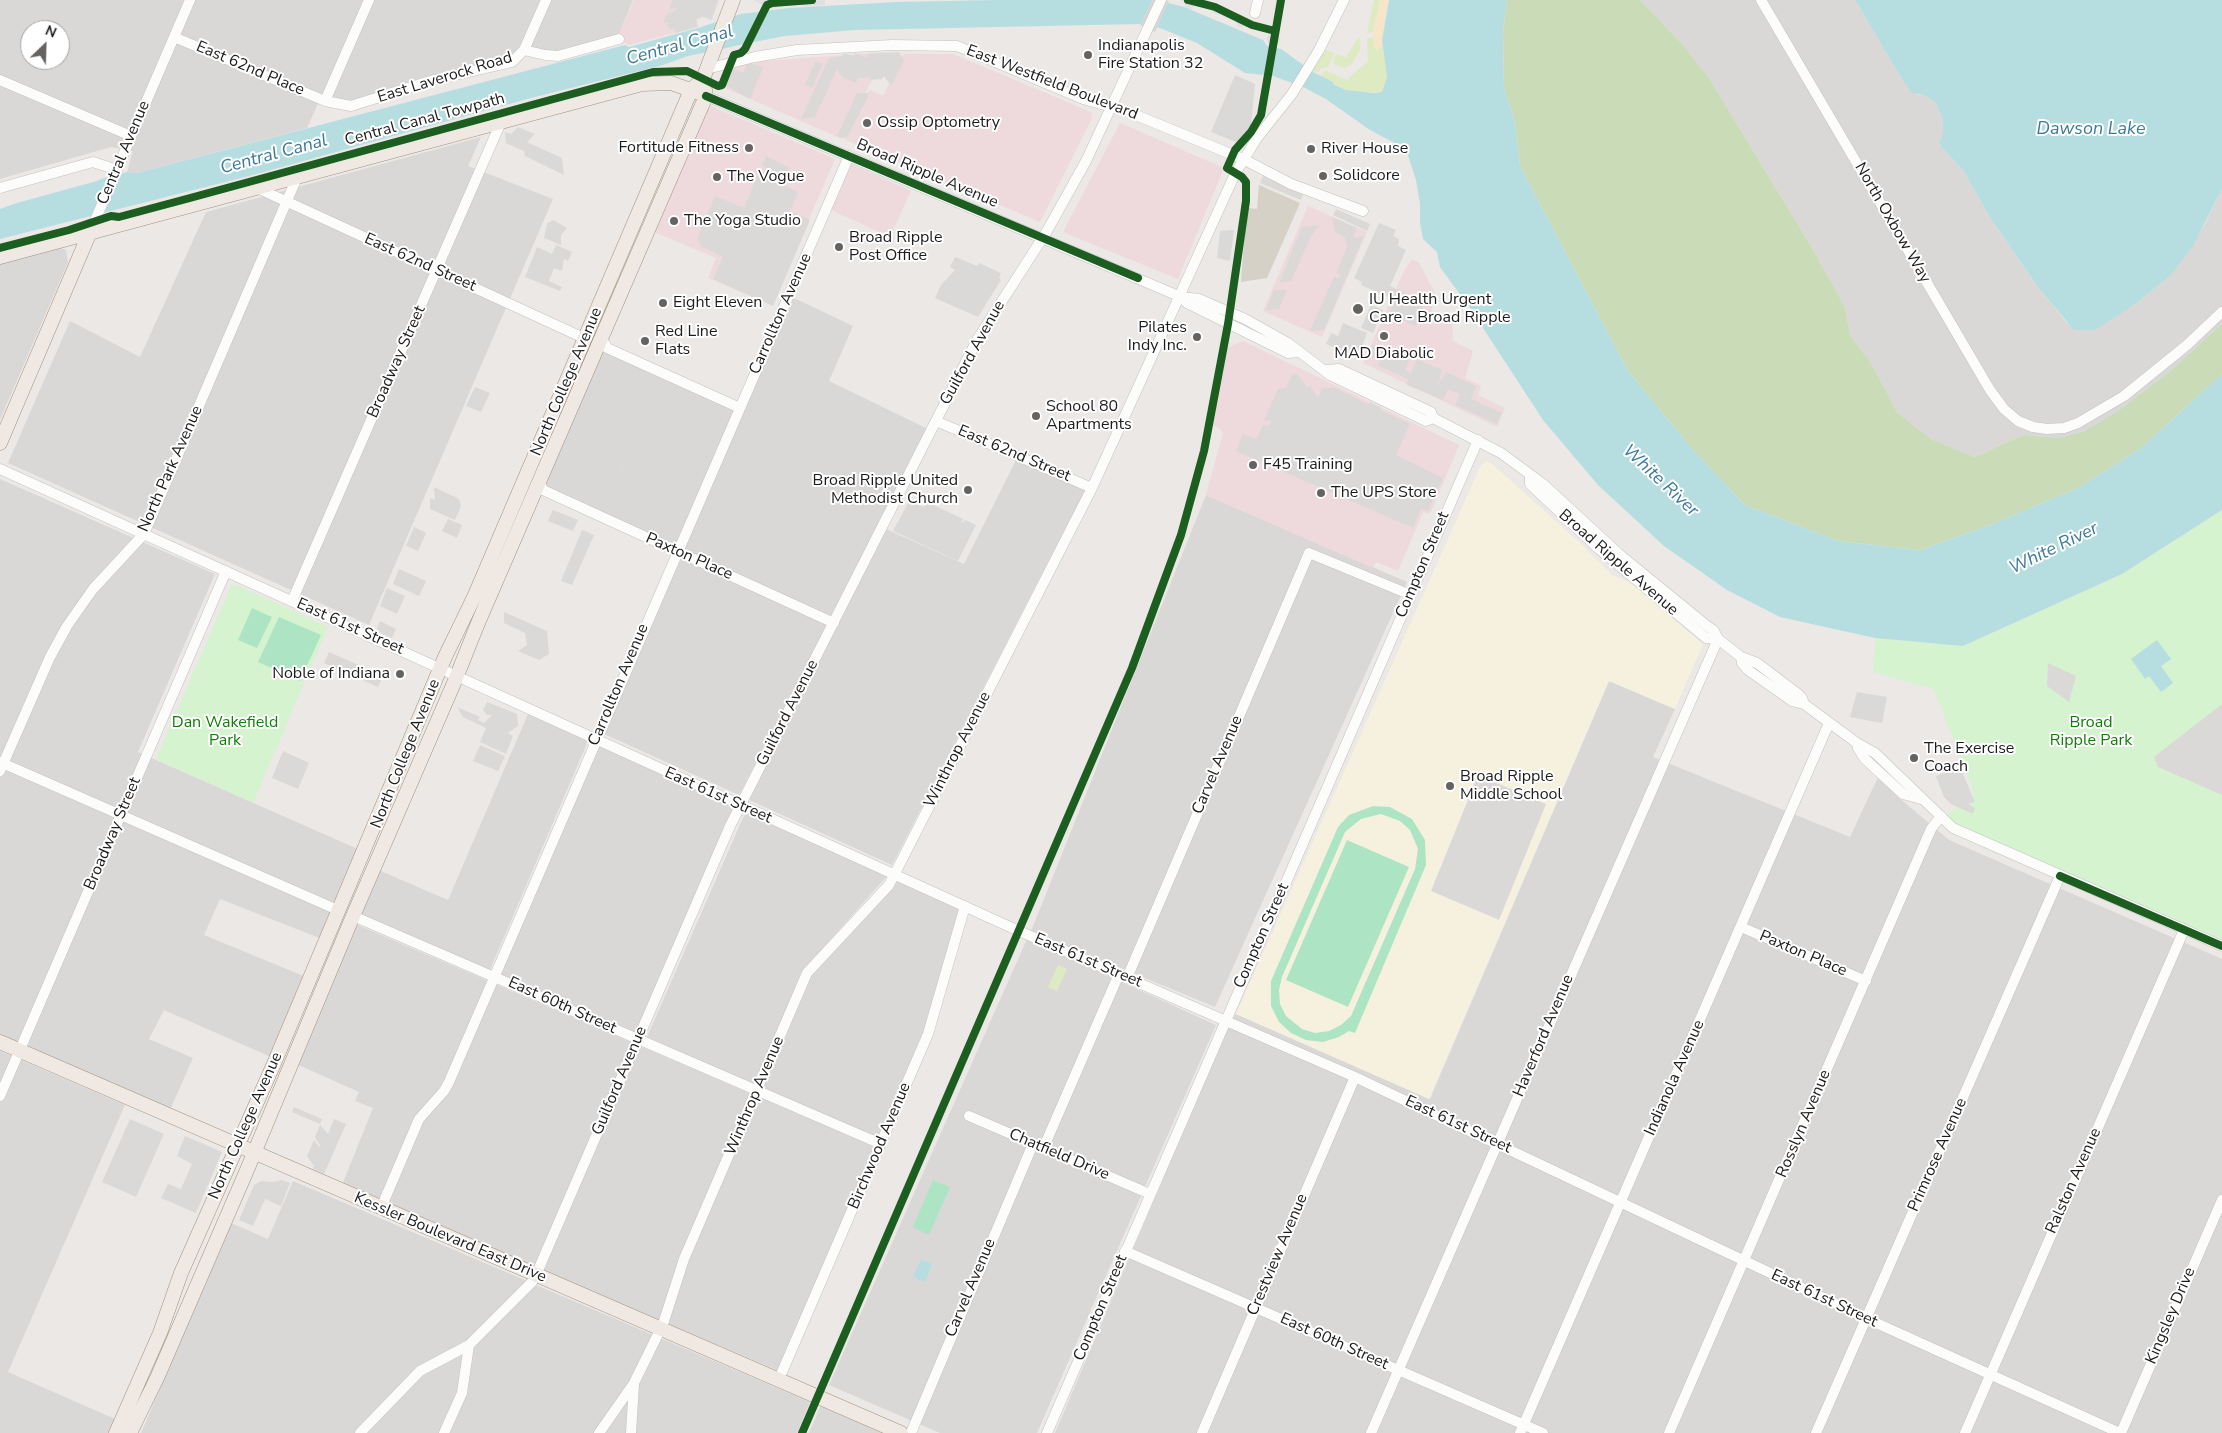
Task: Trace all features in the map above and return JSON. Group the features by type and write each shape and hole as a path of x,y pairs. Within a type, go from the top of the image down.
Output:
{"main road":[{"name":"North College Avenue","path":"116,1433 160,1333 181,1273 340,911 459,626 475,595 586,339 691,90 706,70 731,5"},
{"path":"0,257 298,175 642,84 665,82 706,96 706,70"},
{"name":"North College Avenue","path":"130,1433 156,1378 254,1152 353,916 601,346 706,96"},
{"name":"Central Avenue","path":"0,443 90,232"},
{"name":"Kessler Boulevard East Drive","path":"0,1042 901,1433"}],"street":[{"name":"Central Avenue","path":"90,232 190,0"},
{"path":"325,101 369,0"},
{"path":"524,50 546,0"},
{"name":"Guilford Avenue","path":"469,1345 532,1282 536,1275 740,806 977,340 1042,237 1086,161 1161,0"},
{"path":"1255,13 1258,0"},
{"name":"Winthrop Avenue","path":"634,1383 661,1328 684,1259 807,973 889,885 1092,488 1141,378 1150,366 1243,160 1292,94 1319,50 1344,0"},
{"name":"North Oxbow Way","path":"1761,0 1990,390 2004,409 2018,421 2039,428 2057,429 2072,426 2124,396 2187,345 2222,312"},
{"name":"East 62nd Place","path":"174,38 325,101"},
{"name":"East Laverock Road","path":"325,101 351,106 430,80 512,62 524,50 558,56 619,39"},
{"name":"East Westfield Boulevard","path":"706,70 754,57 797,50 892,45 957,46 1083,99 1126,111 1243,160 1291,184 1363,211"},
{"path":"0,80 131,136"},
{"name":"Broad Ripple Avenue","path":"706,96 1181,297 1199,299 1245,319 1288,343 1330,374 1426,421 1433,418 1501,452 1543,484 1619,554 1714,631 1718,639 1741,657 1757,663 1798,694 1804,704 1878,757 1953,828 2222,946"},
{"name":"Broadway Street","path":"292,601 501,122"},
{"name":"Carrollton Avenue","path":"381,1208 419,1119 446,1087 850,156"},
{"path":"0,188 93,162 116,172"},
{"name":"North Park Avenue","path":"1,766 50,657 67,626 93,590 144,534 298,175"},
{"name":"East 62nd Street","path":"254,187 586,339"},
{"path":"601,346 740,408"},
{"name":"East 62nd Street","path":"936,421 1092,488"},
{"name":"Compton Street","path":"1047,1433 1478,440"},
{"name":"East 61st Street","path":"0,469 441,668 740,806 1355,1078 1990,1376 2120,1433"},
{"name":"Paxton Place","path":"539,488 834,623"},
{"name":"Carvel Avenue","path":"1043,1149 1123,976 1309,553 1411,595"},
{"name":"Broadway Street","path":"0,1096 226,571"},
{"name":"Haverford Avenue","path":"1371,1433 1718,639"},
{"name":"Indianola Avenue","path":"1522,1429 1829,723"},
{"path":"1,766 121,815 340,911"},
{"name":"Rosslyn Avenue","path":"1669,1433 1931,829 1942,816"},
{"name":"Primrose Avenue","path":"1816,1433 2060,876"},
{"name":"Birchwood Avenue","path":"779,1379 931,1027 965,906"},
{"name":"East 60th Street","path":"353,916 880,1144"},
{"name":"Paxton Place","path":"1741,927 1866,981"},
{"name":"Ralston Avenue","path":"1965,1433 2184,930"},
{"name":"Crestview Avenue","path":"1202,1433 1355,1078"},
{"name":"Chatfield Drive","path":"969,1116 1150,1194"},
{"name":"Carvel Avenue","path":"910,1433 1033,1144"},
{"name":"Kingsley Drive","path":"2120,1433 2222,1200"},
{"name":"East 60th Street","path":"1125,1251 1399,1370 1522,1429 1543,1433"},
{"path":"360,1433 420,1372 469,1345"},
{"path":"444,1433 462,1393 469,1345"},
{"path":"599,1433 634,1383"},
{"path":"631,1433 634,1383"}],"shaded area":[{"path":"0,0 633,0 617,39 558,54 546,53 522,44 515,58 349,104 321,97 307,128 137,173 127,172 133,151 111,147 0,179"},
{"path":"634,0 719,0 712,20 702,17 697,20 696,27 629,45 617,39"},
{"path":"673,0 718,0 711,20 702,16 696,20 698,27 676,33 673,27 671,30 667,25 669,22 663,23 667,14 675,11 677,8 669,9"},
{"path":"754,0 825,0 825,5 805,6 796,4 768,9"},
{"path":"1180,0 1194,0 1212,5 1247,21 1278,29 1277,34 1280,41 1276,45 1270,45 1266,39 1271,32 1245,25 1240,28 1237,26 1237,21 1214,13 1208,8 1194,5 1192,9 1188,10 1185,7 1185,3"},
{"path":"1640,0 1855,0 1903,81 1918,95 1924,95 1935,102 1943,120 1942,136 1939,142 1942,148 1963,170 1989,216 2040,290 2067,323 2131,307 2169,277 2205,224 2222,189 2222,324 2168,373 2119,410 2085,431 2059,438 2023,435 1975,457 1931,439 1897,412 1871,363 1850,335 1845,307 1815,253 1709,78 1684,46"},
{"path":"886,52 842,139 725,88 735,66 765,61"},
{"path":"899,52 904,61 891,86 884,76 882,79 869,80 870,77 858,78 856,83 842,77 837,69 815,117 801,119 829,58 843,56 843,53 854,56 855,53 867,58 868,54"},
{"path":"904,54 953,54 1091,112 1092,118 1040,222 844,139 870,90 883,96"},
{"path":"816,61 823,64 812,88 805,84"},
{"path":"748,62 763,68 750,99 725,85 732,68 743,73"},
{"path":"1235,75 1255,84 1251,125 1238,143 1211,132"},
{"path":"857,93 870,93 847,137 840,138 837,136"},
{"path":"706,104 835,159 772,305 708,278 716,258 652,231"},
{"path":"1120,123 1224,168 1178,279 1065,233 1064,230"},
{"path":"518,127 535,134 527,142 562,158 564,175 525,156 524,151 506,143 505,132 511,134"},
{"path":"481,137 468,166 553,199 369,625 8,463 70,321 140,357 206,212"},
{"path":"766,156 790,168 782,184 798,192 790,211 810,220 773,306 713,279 723,257 702,247 697,239 715,196 744,208 758,174 764,177 765,167 762,166"},
{"path":"849,163 911,191 890,237 829,209"},
{"path":"1263,176 1303,194 1301,200 1260,183"},
{"path":"1259,185 1300,203 1267,278 1241,282 1245,228 1249,208 1257,209"},
{"path":"1308,206 1367,232 1322,337 1263,311"},
{"path":"1336,209 1370,224 1367,231 1333,215"},
{"path":"1332,217 1357,228 1353,238 1364,236 1324,330 1310,331 1334,277 1339,278 1340,274 1336,273 1347,247 1345,237 1335,232"},
{"path":"553,220 567,228 561,235 561,245 544,238 547,224"},
{"path":"1379,223 1396,230 1393,236 1399,239 1398,246 1406,250 1390,286 1425,302 1415,326 1389,314 1395,300 1361,285 1362,282 1354,278"},
{"path":"1319,225 1311,236 1291,281 1279,283 1302,227"},
{"path":"1234,230 1230,261 1217,258 1220,231"},
{"path":"556,245 572,252 568,261 564,259 562,271 554,268 549,281 562,287 560,291 525,277 537,247 552,254"},
{"path":"58,247 66,250 68,262 0,420 0,264"},
{"path":"955,257 977,266 979,263 1001,273 999,278 1001,280 978,317 935,298 941,285 955,270 950,267"},
{"path":"1412,259 1419,263 1436,295 1431,311 1452,321 1453,341 1473,351 1465,378 1481,386 1478,395 1505,408 1497,427 1363,363 1403,273"},
{"path":"1274,290 1287,290 1279,309 1266,310"},
{"path":"792,297 853,326 829,381 928,429 739,795 602,733"},
{"path":"1371,305 1383,310 1373,333 1361,328"},
{"path":"1343,323 1367,333 1358,358 1326,344 1331,333 1338,336"},
{"path":"1243,341 1459,445 1431,512 1428,514 1423,512 1398,571 1376,562 1373,568 1206,495 1223,433 1219,428 1212,425 1227,348"},
{"path":"1373,344 1409,360 1405,370 1411,373 1417,359 1442,370 1438,385 1446,372 1476,386 1471,399 1502,413 1497,424 1455,405 1460,394 1448,389 1443,400 1407,385 1408,379 1378,366 1380,360 1368,355"},
{"path":"600,347 735,410 676,545 544,488"},
{"path":"1293,373 1299,376 1307,387 1310,386 1318,397 1322,388 1336,388 1368,404 1370,402 1380,407 1381,410 1410,424 1396,455 1443,478 1428,511 1421,508 1413,528 1236,451 1243,434 1256,439 1263,425 1269,426 1271,421 1264,420 1278,389 1286,388"},
{"path":"475,387 490,393 481,412 466,406"},
{"path":"613,452 634,460 629,473 618,468 621,461 611,457"},
{"path":"1016,460 1085,490 892,865 747,799 886,529 964,564"},
{"name":"Broad Ripple Middle School","path":"1486,461 1491,463 1579,542 1612,575 1631,583 1703,644 1675,709 1609,681 1429,1099 1236,1014 1481,465"},
{"path":"0,479 215,574 138,752 360,850 322,939 220,899 204,935 306,977 271,1057 164,1010 149,1039 193,1058 170,1110 0,1035"},
{"path":"434,487 459,499 461,506 455,520 430,509 430,498 435,500"},
{"path":"1206,495 1407,582 1215,1007 1031,931"},
{"path":"909,501 924,507 927,502 963,519 961,524 965,520 976,525 958,561 893,531"},
{"path":"553,510 578,520 573,531 548,521"},
{"path":"448,519 462,525 457,538 442,531"},
{"path":"414,527 426,533 418,551 406,546"},
{"path":"582,530 594,535 572,585 561,581"},
{"path":"399,569 426,581 419,596 393,584"},
{"path":"387,588 405,596 397,614 380,606"},
{"path":"504,612 547,631 549,654 539,660 518,651 527,645 525,633 504,623"},
{"path":"380,621 396,629 392,638 376,631"},
{"path":"329,652 383,676 378,687 324,663"},
{"path":"2048,663 2076,676 2069,702 2047,686"},
{"path":"1609,681 1675,709 1653,757 1850,837 1880,773 1898,797 1949,840 2222,959 2222,1433 1055,1433 1227,1029 1236,1014 1430,1099"},
{"path":"1857,692 1887,697 1882,723 1850,717"},
{"path":"487,702 517,714 518,726 508,733 513,736 506,754 480,742 486,728 463,717 457,707 480,717 478,720 484,723 492,715 487,715 483,710"},
{"path":"2222,704 2222,795 2158,767 2154,757"},
{"path":"528,714 588,741 489,972 358,913 376,869 448,900"},
{"path":"480,745 505,756 498,771 473,761"},
{"path":"598,746 735,807 636,1033 499,976"},
{"path":"283,751 309,763 298,789 272,778"},
{"path":"1960,767 1975,802 1968,804 1975,808 1973,814 1951,804 1944,797 1936,776"},
{"path":"1478,775 1546,804 1499,920 1431,891"},
{"path":"746,813 887,876 801,973 755,1085 647,1037"},
{"path":"898,881 959,909 931,1015 878,1138 763,1088 812,975"},
{"path":"353,923 875,1147 779,1371 342,1185 373,1108 355,1101 359,1092 294,1063"},
{"path":"1027,939 1216,1025 1037,1433 940,1433 829,1385"},
{"path":"0,1051 125,1105 8,1372 115,1419 109,1433 0,1433"},
{"path":"294,1107 322,1119 320,1124 292,1112"},
{"path":"130,1119 164,1134 136,1197 102,1182"},
{"path":"334,1119 346,1124 324,1174 313,1169 314,1166 307,1156 314,1140 319,1147 320,1145 315,1137 320,1125 328,1134"},
{"path":"185,1136 222,1152 196,1213 161,1198 168,1184 181,1189 192,1164 177,1156"},
{"path":"281,1180 290,1183 281,1206 265,1199 253,1226 239,1220 254,1185 261,1181 273,1182"},
{"path":"293,1181 810,1402 797,1433 141,1433 231,1223 268,1239"},
{"path":"821,1405 885,1433 809,1433"}],"green space":[{"path":"1374,0 1380,0 1373,32 1367,33"},
{"path":"1507,0 1640,0 1684,46 1709,78 1815,253 1845,307 1850,335 1871,363 1897,412 1931,439 1975,457 2023,435 2059,438 2085,431 2119,410 2168,373 2222,324 2222,374 2142,447 2080,487 1993,524 1920,550 1838,541 1745,505 1692,449 1628,371 1520,166 1515,122 1504,88 1503,32"},
{"path":"1358,38 1360,38 1360,50 1352,64 1344,68 1333,63 1336,54 1346,58"},
{"path":"1367,38 1373,38 1375,49 1383,47 1387,77 1382,92 1346,90 1321,77 1323,72 1326,71 1347,80 1368,61"},
{"path":"1326,50 1334,53 1328,67 1320,69 1318,73 1313,71"},
{"name":"Broad Ripple Park","path":"2222,510 2222,946 1939,820 1975,795 1934,689 1873,672 1875,638 1963,646 2122,574"},
{"name":"Dan Wakefield Park","path":"234,584 328,627 253,803 156,759 231,586"},
{"path":"252,608 272,617 257,648 238,640"},
{"path":"279,617 321,635 300,681 258,662"},
{"path":"1373,806 1390,807 1412,819 1425,840 1426,865 1355,1033 1349,1031 1339,1037 1323,1042 1306,1040 1291,1033 1279,1022 1271,1006 1271,981 1338,827 1349,815","holes":["1381,814 1400,821 1410,830 1418,849 1415,869 1351,1016 1341,1025 1329,1031 1315,1033 1302,1029 1286,1016 1280,1004 1279,990 1282,977 1345,832 1361,819"]},
{"path":"1347,840 1409,867 1348,1007 1286,980"},
{"path":"1058,965 1067,969 1057,991 1048,987"},
{"path":"933,1180 950,1187 929,1235 913,1227"}],"sand":[{"path":"1380,0 1389,0 1384,22 1383,47 1375,50 1373,32"}],"water":[{"path":"1156,0 1184,7 1263,40 1267,46 1281,49 1313,72 1346,90 1374,93 1382,92 1387,77 1382,40 1389,0 1507,0 1503,32 1504,88 1515,122 1520,166 1628,371 1692,449 1745,505 1838,541 1920,550 1993,524 2080,487 2142,447 2222,374 2222,510 2122,574 1963,646 1875,638 1780,617 1727,590 1664,546 1598,485 1543,420 1470,308 1440,267 1437,252 1423,239 1416,180 1406,149 1370,130 1326,99 1303,87 1273,76 1245,73 1197,43 1160,28 1140,24 855,30 785,36 688,56 663,65 531,98 253,175 0,239 0,209 17,203 127,172 137,173 625,45 629,47 741,14 789,8 896,2"},
{"name":"Dawson Lake","path":"1855,0 2222,0 2222,189 2193,246 2169,277 2131,307 2095,330 2074,330 2040,290 1989,216 1963,170 1942,148 1939,142 1942,136 1943,120 1935,102 1924,95 1912,93"},
{"path":"2157,640 2171,659 2161,666 2173,683 2161,692 2149,676 2145,679 2131,659"},
{"path":"921,1259 932,1264 925,1282 913,1277"}],"pier":[{"path":"1152,0 1169,1 1155,32 1140,25"},
{"path":"763,6 768,9 747,50 742,47"},
{"path":"1269,45 1275,46 1270,77 1264,76"}],"cycle path":[{"name":"Central Canal Towpath","path":"0,248 69,230 111,216 119,217 653,72 687,71 718,86 722,85 734,55 741,53 745,49 767,5 812,0"},
{"path":"1188,0 1215,7 1252,25 1275,31"},
{"path":"802,1433 1132,668 1181,535 1204,451 1228,324 1246,201 1246,182 1242,177 1227,168 1235,150 1251,132 1261,115 1281,0"},
{"path":"706,96 1138,278"},
{"path":"2060,876 2222,946"}],"place":[{"name":"Indianapolis Fire Station 32","path":"1088,55"},
{"name":"Ossip Optometry","path":"867,123"},
{"name":"Fortitude Fitness","path":"749,148"},
{"name":"River House","path":"1311,149"},
{"name":"Solidcore","path":"1323,176"},
{"name":"The Vogue","path":"717,177"},
{"name":"The Yoga Studio","path":"674,221"},
{"name":"Broad Ripple Post Office","path":"839,247"},
{"name":"Eight Eleven","path":"663,303"},
{"name":"IU Health Urgent Care - Broad Ripple","path":"1358,309"},
{"name":"MAD Diabolic","path":"1384,336"},
{"name":"Pilates Indy Inc.","path":"1197,337"},
{"name":"Red Line Flats","path":"645,341"},
{"name":"School 80 Apartments","path":"1036,416"},
{"name":"F45 Training","path":"1253,465"},
{"name":"Broad Ripple United Methodist Church","path":"968,490"},
{"name":"The UPS Store","path":"1321,493"},
{"name":"Noble of Indiana","path":"400,674"},
{"name":"The Exercise Coach","path":"1914,758"},
{"name":"Broad Ripple Middle School","path":"1450,786"}],"water label":[{"name":"Central Canal","path":"680,46"},
{"name":"Central Canal","path":"274,155"},
{"name":"White River","path":"1660,481"},
{"name":"White River","path":"2054,549"}]}
